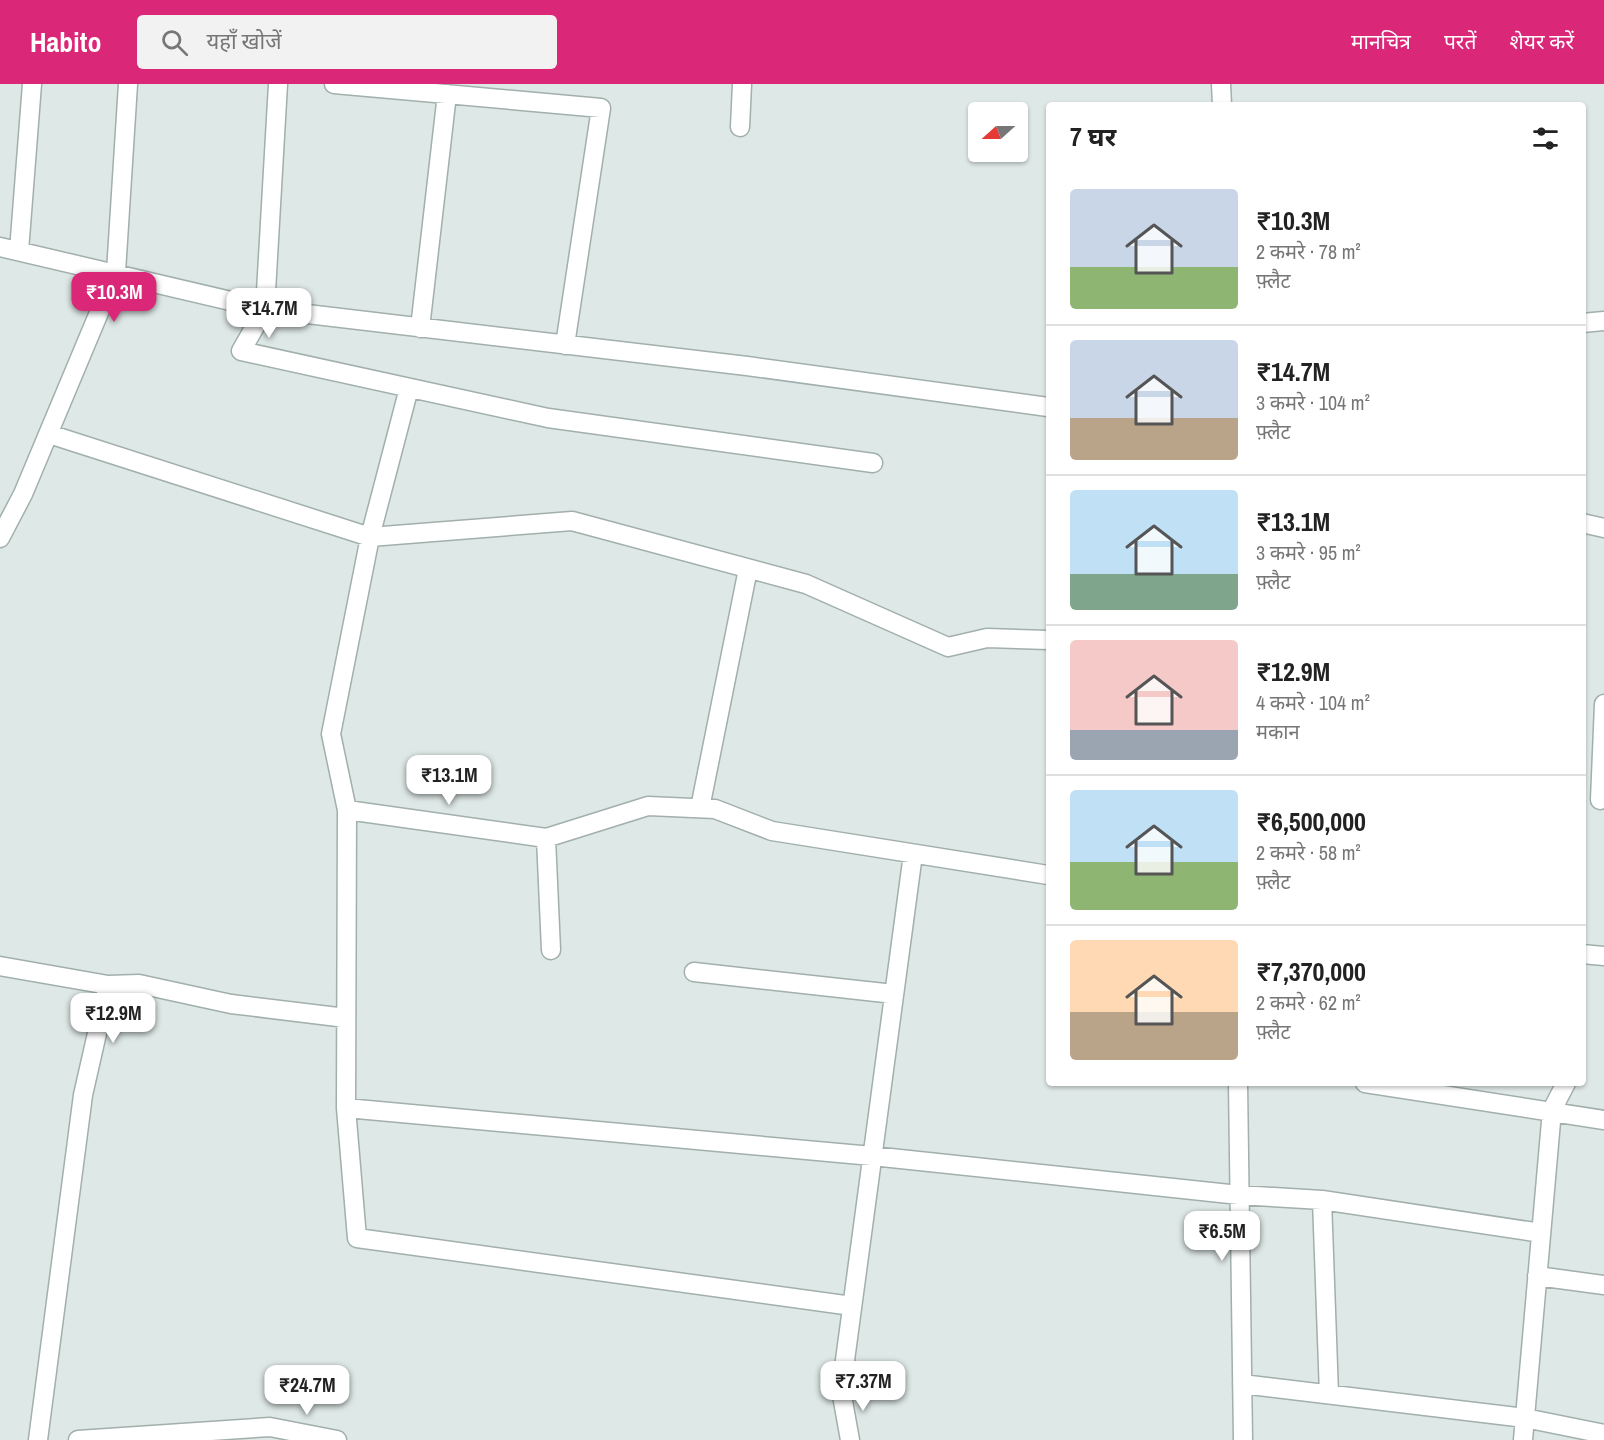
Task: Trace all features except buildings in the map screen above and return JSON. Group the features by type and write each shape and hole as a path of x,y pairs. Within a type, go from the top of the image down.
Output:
{"street":[{"path":"19,251 32,84"},
{"path":"0,538 23,494 116,272 128,84"},
{"path":"278,84 265,309 242,351 548,418 873,464"},
{"path":"334,84 601,108 565,345"},
{"path":"740,127 742,84"},
{"path":"1221,84 1222,102"},
{"path":"420,328 447,94"},
{"path":"0,247 116,272 265,309 747,366 1046,407"},
{"path":"1586,323 1604,321"},
{"path":"409,388 370,537 331,734 347,810 346,1108 357,1238 852,1306"},
{"path":"49,434 370,537 572,521 806,584 948,647 987,638 1046,640"},
{"path":"1586,524 1604,528"},
{"path":"700,808 748,569"},
{"path":"1596,799 1604,704"},
{"path":"347,810 546,838 648,806 715,809 772,831 1046,875"},
{"path":"546,838 551,950"},
{"path":"850,1440 841,1390 913,854"},
{"path":"1586,954 1604,956"},
{"path":"0,966 108,985 139,984 231,1004 346,1018"},
{"path":"694,972 894,994"},
{"path":"38,1440 83,1095 108,985"},
{"path":"1238,1086 1243,1440"},
{"path":"1386,1086 1552,1110 1604,1120"},
{"path":"1523,1440 1552,1110 1564,1086"},
{"path":"346,1108 872,1156 1239,1195 1322,1200 1541,1233"},
{"path":"1322,1200 1329,1394"},
{"path":"1537,1276 1604,1285"},
{"path":"1242,1383 1525,1418 1604,1434"},
{"path":"78,1440 270,1427 337,1440"}]}
